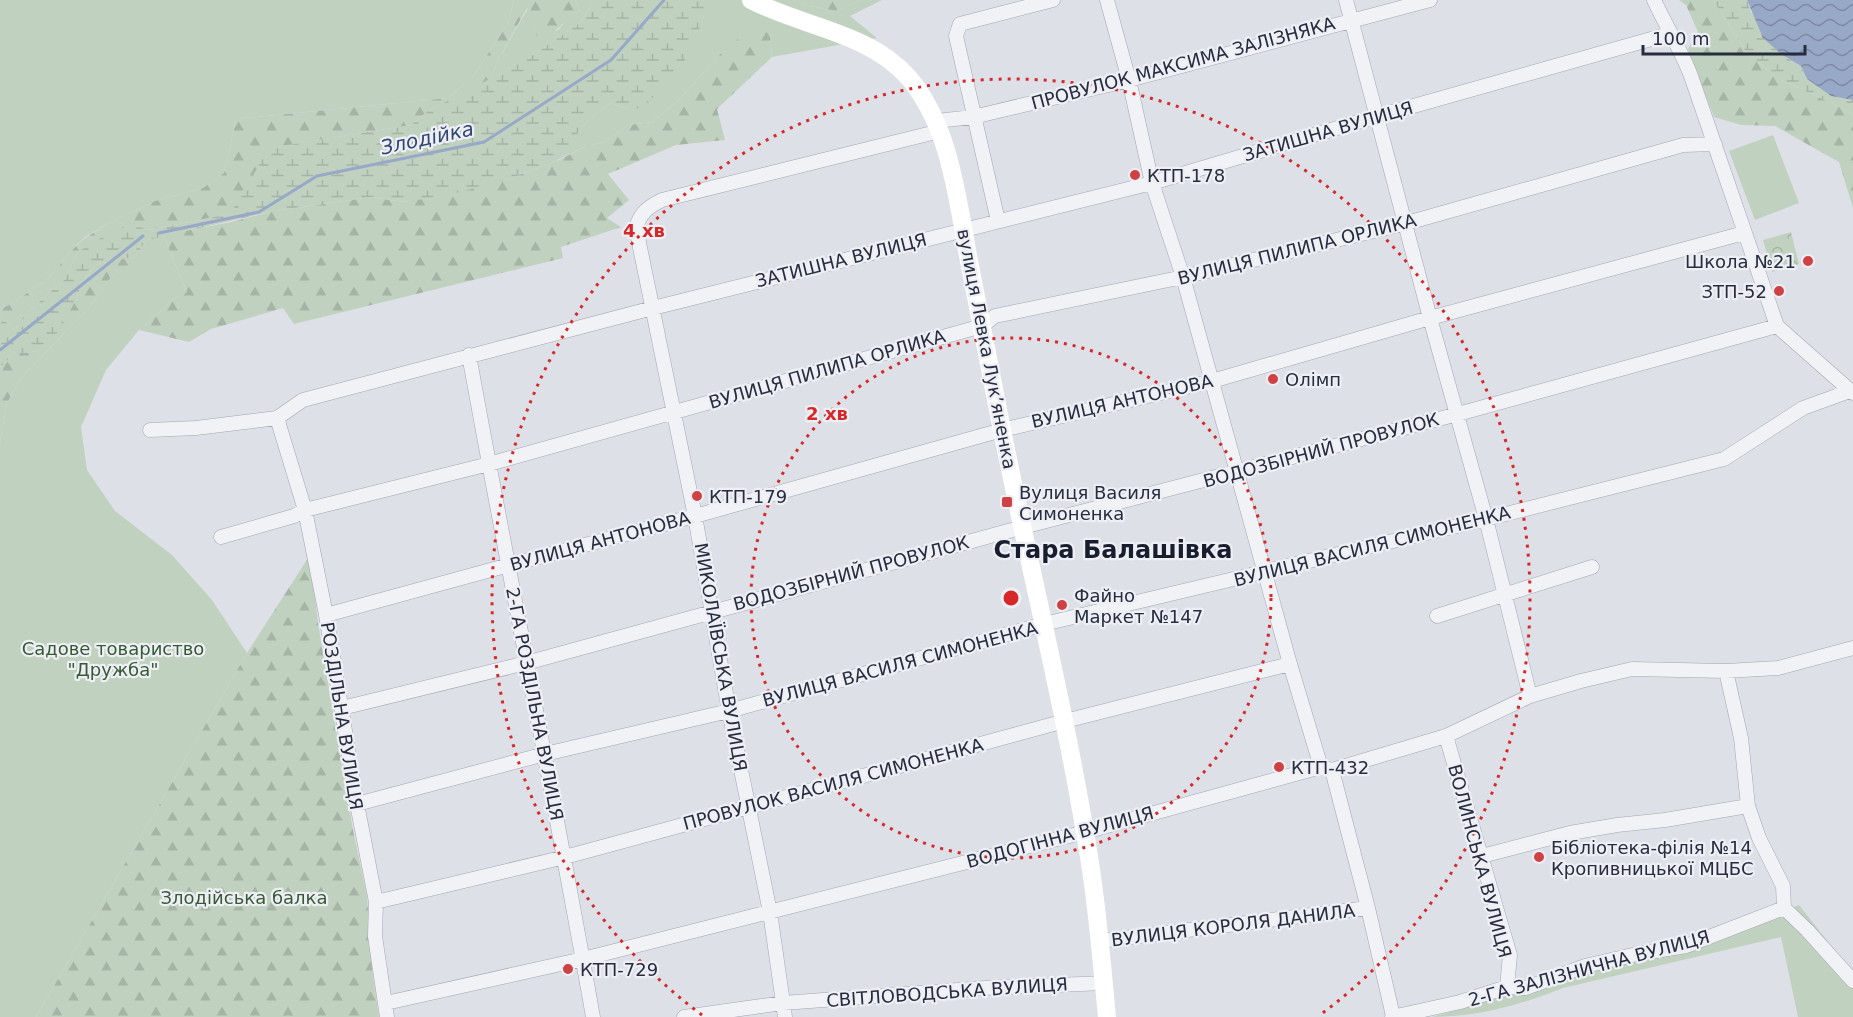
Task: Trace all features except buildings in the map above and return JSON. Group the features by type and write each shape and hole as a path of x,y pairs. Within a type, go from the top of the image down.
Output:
{"street":[{"name":"вулиця Левка Лукʼяненка","path":"751,0 866,46 907,76 922,96 938,126 953,179 1002,430 1065,721 1085,832 1107,1017"},
{"path":"998,221 956,36 960,24 1053,0"},
{"path":"1107,0 1129,80 1152,183 1183,277 1290,664 1326,769 1368,908 1392,1016"},
{"path":"1346,0 1486,519 1530,696"},
{"name":"ПРОВУЛОК МАКСИМА ЗАЛІЗНЯКА","path":"636,228 639,216 662,200 938,126 1129,80 1430,0"},
{"path":"1654,0 1670,34 1682,51 1777,326 1852,392"},
{"name":"ЗАТИШНА ВУЛИЦЯ","path":"150,430 196,428 277,418 303,400 653,308 1152,183 1378,116 1670,34"},
{"name":"ВУЛИЦЯ ПИЛИПА ОРЛИКА","path":"221,537 294,516 305,510 489,464 982,326 995,316 1183,277 1407,223 1683,145 1715,144"},
{"name":"МИКОЛАЇВСЬКА ВУЛИЦЯ","path":"636,228 695,516 729,711 770,912 785,1017"},
{"name":"ВУЛИЦЯ АНТОНОВА","path":"326,615 508,564 695,516 1002,430 1212,381 1430,318 1744,233"},
{"name":"ВОДОЗБІРНИЙ ПРОВУЛОК","path":"342,708 526,663 1023,527 1238,473 1777,326"},
{"name":"2-ГА РОЗДІЛЬНА ВУЛИЦЯ","path":"469,356 565,857 593,1017"},
{"name":"ВУЛИЦЯ ВАСИЛЯ СИМОНЕНКА","path":"357,804 545,754 729,711 1044,624 1486,519 1724,459 1803,408 1852,392"},
{"name":"РОЗДІЛЬНА ВУЛИЦЯ","path":"277,418 305,510 326,615 357,804 376,902 375,936 387,1010"},
{"path":"1437,616 1592,567"},
{"name":"ВОДОГІННА ВУЛИЦЯ","path":"387,1010 1085,832 1446,736 1530,696 1581,681 1632,669 1726,671 1778,668 1853,648"},
{"name":"ПРОВУЛОК ВАСИЛЯ СИМОНЕНКА","path":"376,902 565,857 1065,721 1290,664"},
{"path":"1726,671 1741,738 1748,806 1760,838 1783,886 1784,908 1853,981"},
{"name":"ВОЛИНСЬКА ВУЛИЦЯ","path":"1446,736 1510,955 1507,987"},
{"path":"1482,856 1570,833 1748,806"},
{"name":"ВУЛИЦЯ КОРОЛЯ ДАНИЛА","path":"1099,941 1368,908"},
{"name":"2-ГА ЗАЛІЗНИЧНА ВУЛИЦЯ","path":"1392,1016 1460,1002 1507,987 1526,988 1585,966 1686,946 1784,908"},
{"name":"СВІТЛОВОДСЬКА ВУЛИЦЯ","path":"684,1017 783,1003 985,988 1104,983"}],"green space":[{"path":"0,0 514,0 508,23 474,75 448,98 236,119 224,173 203,188 155,201 85,237 50,277 0,310"},
{"path":"514,0 575,0 580,11 546,38 537,36 527,8 498,60 491,79 428,111 411,125 270,148 231,214 148,230 135,225 78,252 64,280 31,309 15,330 0,317 0,310 50,277 85,238 109,223 155,201 203,188 224,173 236,119 448,98 474,75 508,23"},
{"path":"575,0 595,0 580,23 524,61 491,79 498,60 528,8 537,36 558,30 569,17 580,11"},
{"path":"595,0 701,0 707,12 681,69 642,108 628,109 610,103 587,121 557,161 508,179 449,195 404,202 371,197 274,211 147,240 134,257 97,264 82,282 76,300 59,331 39,351 13,354 0,368 0,317 15,330 31,309 64,280 78,252 112,231 135,225 148,230 230,214 269,148 411,125 428,111 524,61 580,23"},
{"path":"701,0 802,0 803,5 837,11 861,0 882,0 850,16 877,38 772,57 770,33 721,53 677,102 652,122 628,125 605,142 586,146 557,160 587,121 610,103 628,109 706,12"},
{"path":"802,0 861,0 837,11 803,5"},
{"path":"1679,0 1713,0 1746,52 1777,78 1849,111 1853,117 1853,208 1839,162 1775,126 1741,125 1714,117 1688,49 1698,32 1686,5"},
{"path":"1713,0 1747,0 1751,12 1781,54 1801,66 1807,79 1831,96 1853,100 1853,117 1849,111 1777,78 1746,52"},
{"path":"750,29 770,33 772,57 717,109 725,140 676,145 608,174 629,200 607,218 621,227 561,247 563,258 294,324 283,308 211,329 189,342 139,330 174,299 187,292 163,235 274,211 371,197 404,202 508,179 557,161 586,146 605,142 628,125 652,122 677,102 721,53"},
{"path":"1773,135 1799,203 1755,220 1729,151"},
{"path":"1791,232 1799,264 1772,272 1763,240"},
{"name":"Садове товариство \"Дружба\"","path":"163,235 187,292 174,299 139,330 106,370 81,427 87,470 115,511 172,555 212,600 247,653 36,1017 0,1017 0,443 7,403 21,378 87,310 112,276 135,264 134,257 147,240"},
{"path":"134,257 136,264 112,276 87,310 21,378 7,403 0,443 0,368 13,354 39,351 76,300 82,282 97,264"},
{"name":"Злодійська балка","path":"310,555 318,623 353,830 367,896 372,969 379,1017 36,1017 247,653"},
{"path":"1799,905 1853,972 1853,1017 1798,1017 1781,937 1563,988 1499,1009 1466,1015 1432,1017 1461,1009 1503,992 1596,967 1686,951"}],"water":[{"path":"1747,0 1853,0 1853,100 1831,96 1807,79 1801,66 1781,54 1763,38"}],"waterway":[{"name":"Злодійка","path":"159,233 259,212 317,176 484,142 611,60 664,0"},
{"name":"Злодійка","path":"0,350 143,236"}],"place":[{"name":"КТП-178","path":"1135,175"},
{"name":"Школа №21","path":"1808,261"},
{"name":"ЗТП-52","path":"1779,291"},
{"name":"Олімп","path":"1273,379"},
{"name":"КТП-179","path":"697,496"},
{"name":"Вулиця Василя Симоненка","path":"1007,502"},
{"name":"Файно Маркет №147","path":"1062,605"},
{"name":"КТП-432","path":"1279,767"},
{"name":"Бібліотека-філія №14 Кропивницької МЦБС","path":"1539,857"},
{"name":"КТП-729","path":"568,969"}],"district":[{"name":"Стара Балашівка","path":"1113,550"}]}
